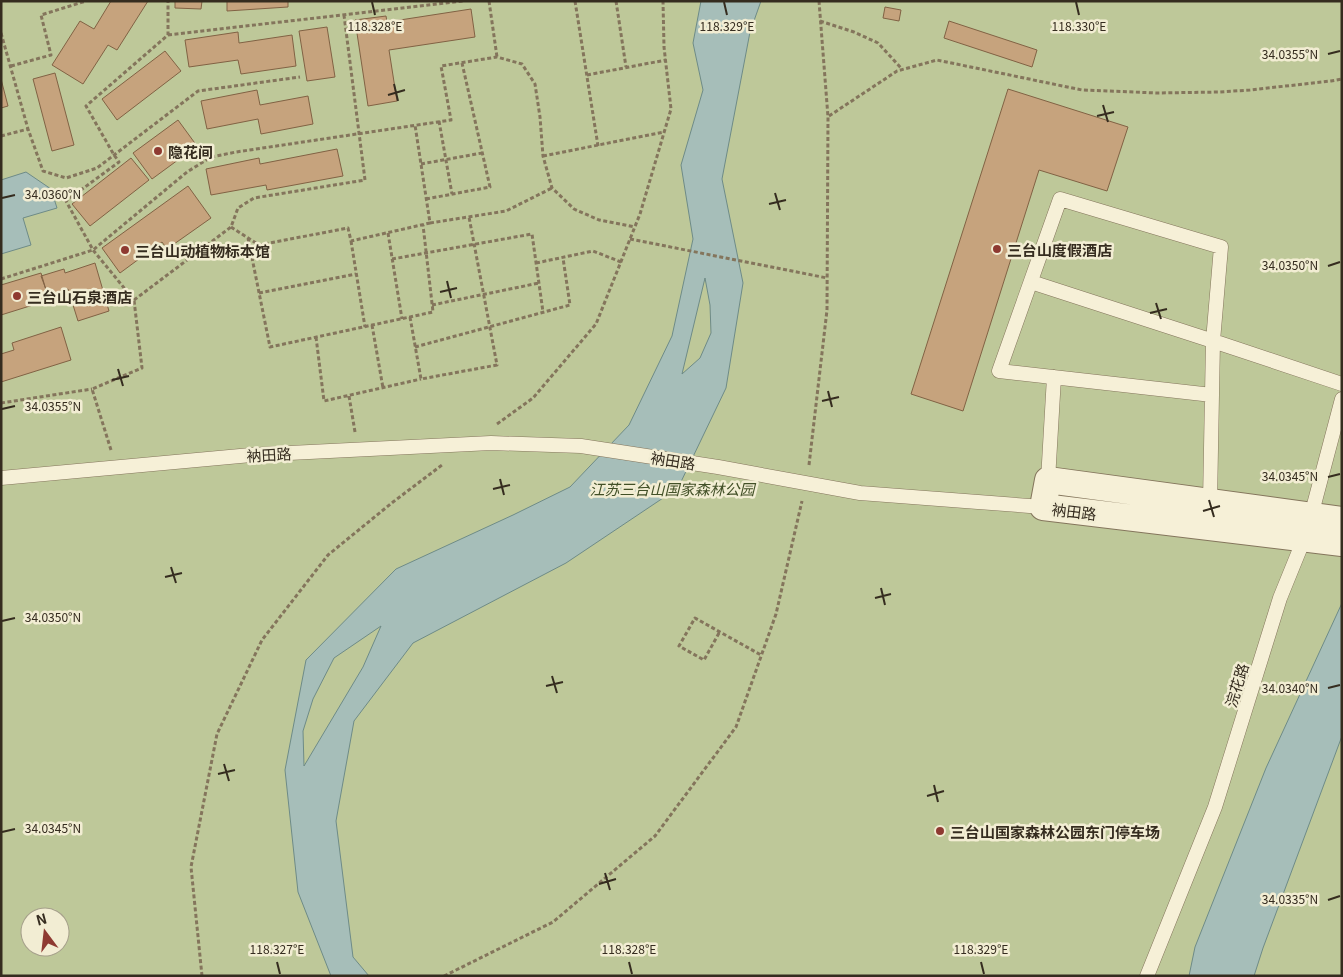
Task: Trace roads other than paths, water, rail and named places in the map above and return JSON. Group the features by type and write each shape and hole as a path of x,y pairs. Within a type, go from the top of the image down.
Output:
{"street":[{"name":"衲田路","path":"1048,480 1210,502 1308,527"},
{"path":"1043,507 1048,480"},
{"name":"衲田路","path":"1043,507 1308,527 1340,532"}],"lane":[{"path":"1210,502 1212,395 1213,341 1221,248 1060,199 999,371 1212,395"},
{"path":"1031,282 1342,384"},
{"path":"1048,480 1054,377"},
{"name":"浣花路","path":"1147,976 1215,807 1280,598 1308,527 1342,399"},
{"name":"衲田路","path":"1,478 251,455 491,443 581,446 718,467 860,493 1043,507"}],"water":[{"path":"701,1 761,1 750,32 722,179 743,283 726,388 678,488 566,563 413,643 354,721 336,821 353,957 369,976 331,976 298,892 285,770 306,660 396,569 570,487 629,425 672,336 693,239 681,165 703,90 693,43","holes":["705,278 710,305 711,333 700,358 682,374","381,626 363,667 304,766 303,731 313,699 334,658"]},
{"path":"26,172 51,189 57,208 23,218 31,245 1,254 1,180"},
{"path":"1342,603 1342,736 1254,976 1189,976 1195,947 1266,768"}],"place":[{"name":"隐花间","path":"158,151"},
{"name":"三台山度假酒店","path":"997,249"},
{"name":"三台山动植物标本馆","path":"125,250"},
{"name":"三台山石泉酒店","path":"17,296"},
{"name":"三台山国家森林公园东门停车场","path":"940,831"}],"park label":[{"name":"江苏三台山国家森林公园","path":"672,488"}]}
